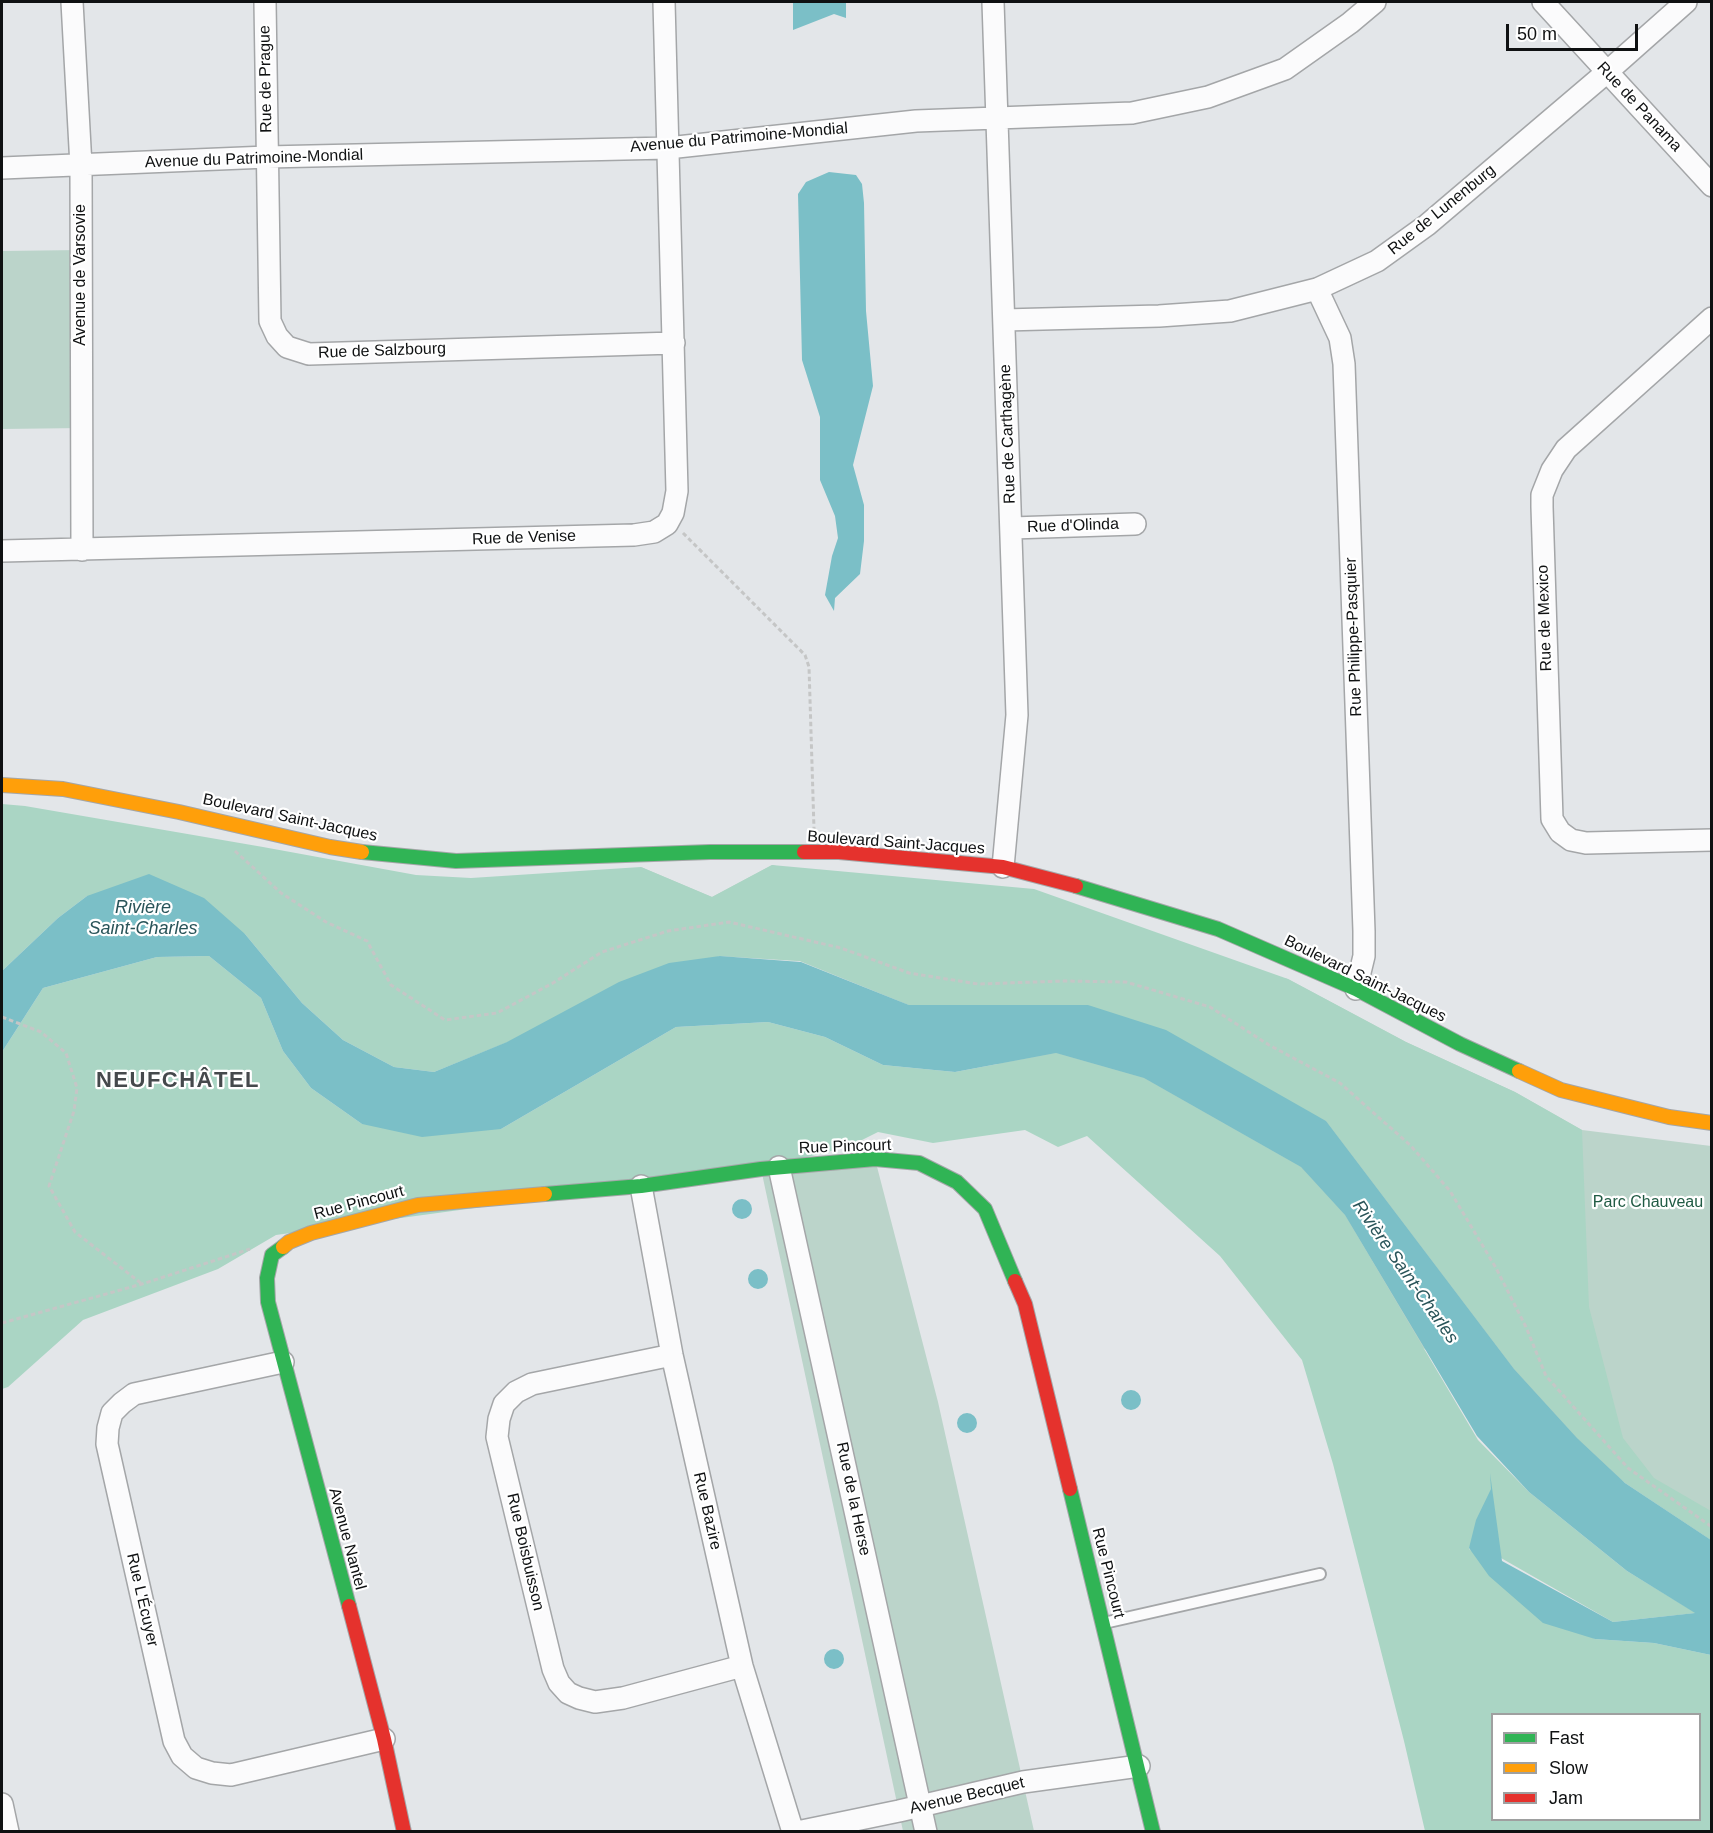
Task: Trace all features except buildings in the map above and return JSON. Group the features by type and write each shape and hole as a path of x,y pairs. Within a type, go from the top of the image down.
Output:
{"street":[{"name":"Avenue de Varsovie","path":"72,2 81,166 82,550"},
{"name":"Rue de Prague","path":"265,2 267,157"},
{"path":"664,2 677,492 673,513 667,524"},
{"name":"Rue de Carthagène","path":"993,2 1017,715 1004,867"},
{"name":"Avenue du Patrimoine-Mondial","path":"2,168 267,157 668,148 916,121 1132,113 1208,97 1285,69 1350,23 1375,2"},
{"name":"Rue de Panama","path":"1543,2 1712,186"},
{"name":"Rue de Lunenburg","path":"1004,320 1159,316 1230,311 1317,289 1377,261 1427,225 1686,2"},
{"name":"Rue de Salzbourg","path":"267,157 270,321 277,336 287,347 309,354 674,343"},
{"name":"Rue Philippe-Pasquier","path":"1317,289 1340,338 1344,364 1364,931 1364,956 1356,989"},
{"name":"Rue de Mexico","path":"1712,318 1566,448 1552,470 1542,495 1542,507 1552,819 1560,832 1571,840 1586,843 1712,840"},
{"name":"Rue de Venise","path":"2,551 633,535 654,532 667,524"},
{"name":"Rue d'Olinda","path":"1012,528 1135,524"},
{"name":"Boulevard Saint-Jacques","path":"2,785 63,789 179,812 330,847 392,856 456,861 710,852 839,852 1004,867 1102,892 1218,929 1356,989 1460,1044 1561,1090 1668,1118 1712,1123"},
{"name":"Rue Pincourt","path":"272,1255 289,1242 311,1233 418,1205 641,1186 779,1167 875,1159 919,1163 957,1182 985,1209 1025,1304 1139,1766 1153,1832"},
{"name":"Rue de la Herse","path":"779,1167 926,1832"},
{"name":"Rue Bazire","path":"641,1186 672,1355 742,1666 795,1832"},
{"name":"Avenue Nantel","path":"272,1255 267,1278 268,1302 384,1739 404,1832"},
{"name":"Rue Boisbuisson","path":"672,1355 532,1384 516,1392 504,1404 497,1437 553,1669 559,1683 568,1693 595,1702 623,1698 742,1666"},
{"name":"Rue L'Écuyer","path":"283,1362 135,1394 122,1402 112,1413 107,1444 174,1741 183,1756 196,1768 231,1775 384,1739"},
{"name":"Avenue Becquet","path":"795,1832 1023,1782 1139,1766"},
{"path":"2,1804 8,1832"}],"lane":[{"path":"1104,1623 1320,1574"}],"path":[{"path":"667,524 679,529 805,655 808,667 814,839 812,852"},
{"path":"227,848 238,852 281,893 326,922 367,941 391,985 445,1020 497,1013 553,983 602,952 668,931 729,922 841,948 909,973 978,984 1064,981 1126,982 1210,1007 1269,1045 1340,1083 1411,1146 1450,1191 1490,1258 1526,1326 1546,1376 1628,1467 1712,1527"},
{"path":"2,1017 42,1032 66,1053 77,1088 74,1112 49,1186 75,1232 142,1284"},
{"path":"2,1323 142,1284 252,1248 272,1255"}],"green space":[{"path":"81,250 82,428 2,429 2,251"},
{"path":"2,804 25,806 416,875 471,878 641,867 712,897 772,865 1034,889 1288,979 1406,1042 1515,1092 1582,1130 1589,1307 1623,1438 1654,1478 1711,1511 1711,1540 1625,1483 1577,1438 1514,1369 1326,1121 1088,1005 909,1005 800,961 720,956 434,1072 394,1067 343,1040 302,1003 245,934 87,896 58,918 2,971"},
{"name":"Parc Chauveau","path":"772,865 1288,979 1406,1042 1515,1092 1582,1130 1711,1146 1711,1540 909,1005 800,961 720,956 641,867 712,897"},
{"path":"209,956 261,998 283,1051 311,1088 362,1124 501,1129 676,1027 768,1022 825,1037 883,1065 955,1072 1056,1053 1144,1078 1301,1167 1345,1215 1478,1440 1529,1492 1627,1571 1696,1613 1613,1622 1501,1558 1489,1495 1469,1549 1595,1639 1654,1643 1711,1655 1711,1831 1425,1831 1333,1464 1302,1360 1220,1256 1087,1136 1058,1147 1025,1130 933,1143 878,1132 850,1146 761,1169 276,1235 218,1269 83,1320 8,1387 2,1389 2,1052 43,988 157,957"},
{"path":"875,1159 938,1402 1034,1831 903,1831 761,1169"}],"water":[{"path":"793,2 846,2 846,18 834,14 793,30"},
{"path":"829,172 856,175 862,184 866,311 873,386 853,465 864,505 864,541 860,574 835,598 834,611 825,595 832,556 838,538 835,516 820,480 820,417 802,360 798,194 806,182"},
{"name":"Rivière Saint-Charles","path":"149,874 204,898 245,934 302,1003 343,1040 394,1067 434,1072 507,1042 619,982 669,963 720,956 801,962 909,1005 1088,1005 1166,1030 1326,1121 1514,1369 1577,1438 1625,1483 1711,1540 1711,1655 1654,1643 1595,1639 1543,1623 1489,1576 1469,1548 1476,1520 1491,1489 1490,1473 1502,1561 1613,1622 1695,1613 1627,1571 1529,1492 1477,1436 1345,1215 1301,1167 1144,1078 1056,1053 955,1072 883,1065 825,1037 768,1022 676,1027 501,1129 422,1137 362,1124 311,1088 283,1051 261,998 209,956 157,957 43,988 2,1052 2,971 58,918 87,896"},
{"path":"742,1199 749,1202 752,1209 749,1216 742,1219 735,1216 732,1209 735,1202"},
{"path":"758,1269 765,1272 768,1279 765,1286 758,1289 751,1286 748,1279 751,1272"},
{"path":"1131,1390 1138,1393 1141,1400 1138,1407 1131,1410 1124,1407 1121,1400 1124,1393"},
{"path":"967,1413 974,1416 977,1423 974,1430 967,1433 960,1430 957,1423 960,1416"},
{"path":"834,1649 841,1652 844,1659 841,1666 834,1669 827,1666 824,1659 827,1652"}],"traffic: fast":[{"path":"362,852 456,861 710,852 804,852"},
{"path":"1076,886 1218,929 1356,989 1460,1044 1519,1071"},
{"path":"545,1194 641,1186 761,1169 875,1159 919,1163 957,1182 985,1209 1015,1281"},
{"path":"283,1247 272,1255 267,1278 268,1302 349,1606"},
{"path":"1070,1489 1153,1832"}],"traffic: slow":[{"path":"2,785 63,789 362,852"},
{"path":"1519,1071 1561,1090 1669,1117 1712,1123"},
{"path":"283,1247 311,1233 418,1205 545,1194"}],"traffic: jam":[{"path":"804,852 839,852 1003,867 1076,886"},
{"path":"1015,1281 1025,1304 1070,1489"},
{"path":"349,1606 384,1739 404,1832"}],"district":[{"name":"NEUFCHÂTEL","path":"178,1081"}]}
